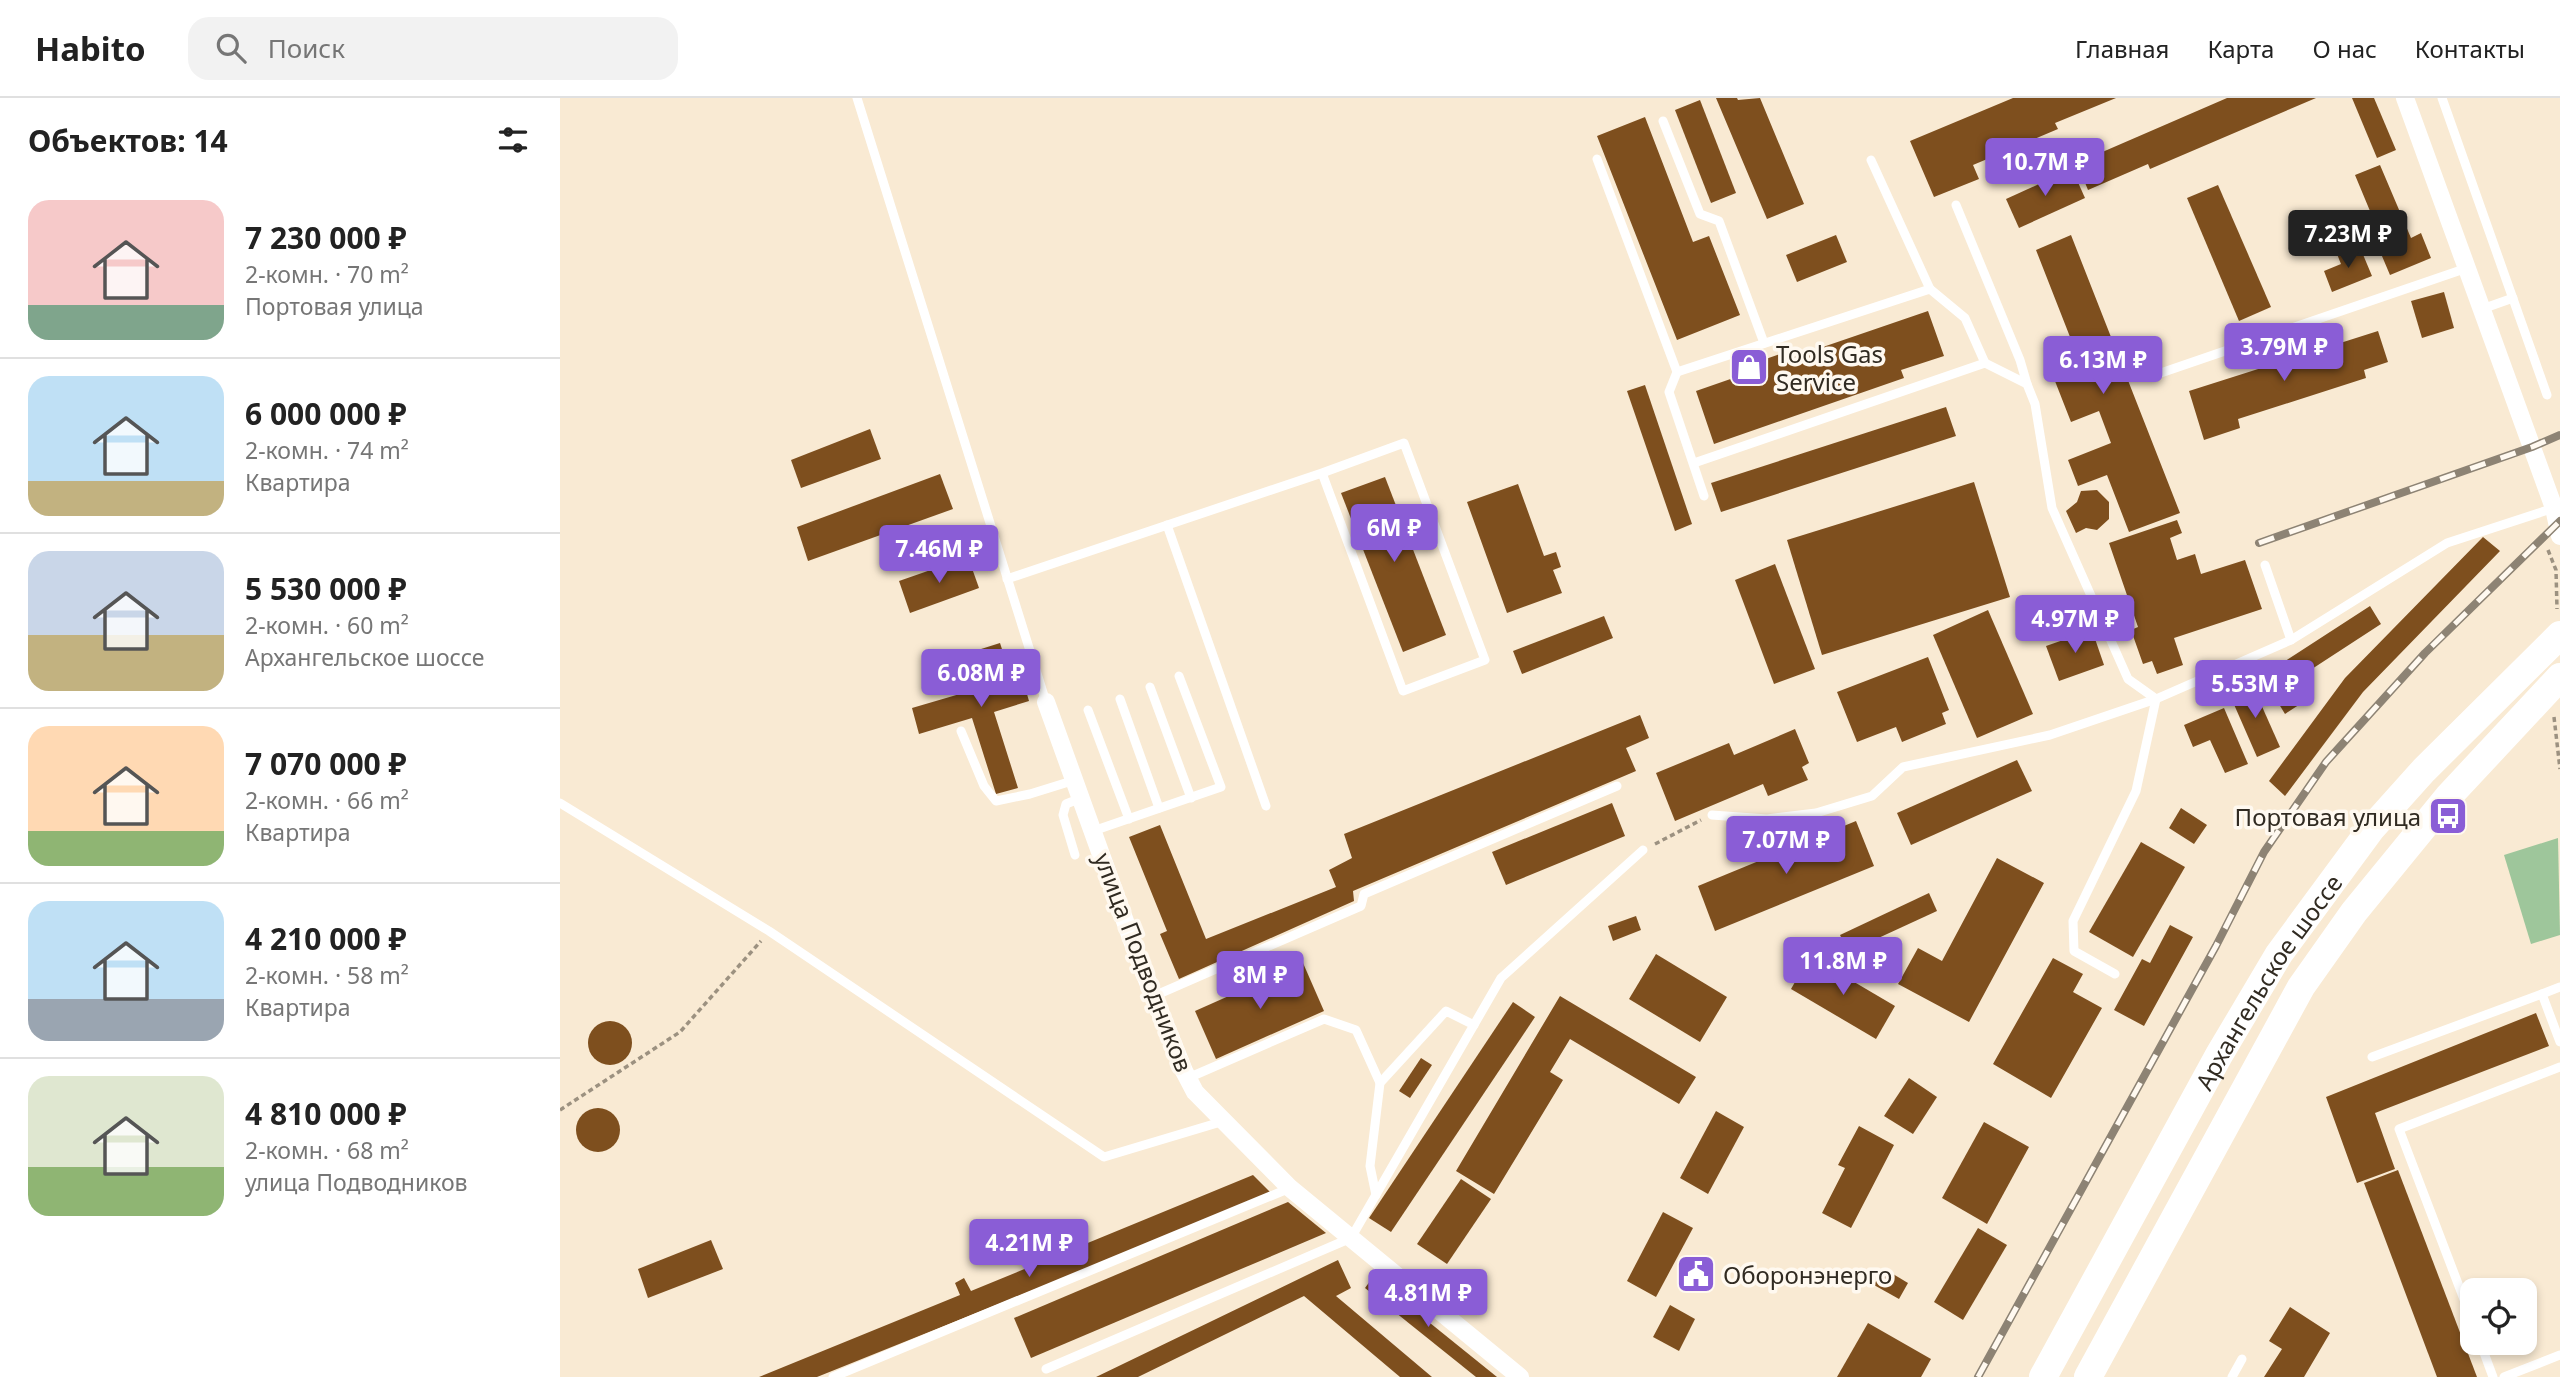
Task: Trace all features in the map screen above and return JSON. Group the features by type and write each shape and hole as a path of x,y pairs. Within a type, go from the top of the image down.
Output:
{"main road":[{"name":"Архангельское шоссе","path":"2043,1377 2212,1067 2279,954 2371,829 2559,622"},
{"name":"Архангельское шоссе","path":"2088,1377 2301,987 2354,912 2448,797 2560,677"}],"street":[{"path":"2405,98 2554,508 2553,540"},
{"name":"улица Подводников","path":"1046,702 1154,996 1195,1092 1290,1188 1520,1377"}],"lane":[{"path":"857,98 1046,702"},
{"path":"2442,98 2547,396"},
{"path":"1663,121 1700,214 1719,221 1764,343"},
{"path":"1597,159 1677,372 1669,392 1704,496"},
{"path":"1871,160 1930,289 1965,318 1985,363 2027,384"},
{"path":"1956,205 2020,360 2035,404 2052,508 2128,679 2156,699"},
{"path":"2152,376 2467,268"},
{"path":"1677,372 1930,289"},
{"path":"2482,309 2513,298"},
{"path":"1694,463 1985,363"},
{"path":"1007,579 1404,443 1485,660 1403,691 1322,473"},
{"path":"1712,815 1767,819 1816,813 1872,796 1903,767 2050,735 2156,699 2291,640 2447,542 2554,508"},
{"path":"1167,525 1266,806"},
{"path":"2265,565 2291,640"},
{"path":"1093,831 1221,787 1179,677"},
{"path":"1150,687 1191,797"},
{"path":"1120,699 1159,808"},
{"path":"2115,974 2074,951 2073,921 2136,791 2156,699"},
{"path":"1088,710 1129,819"},
{"path":"961,731 984,786 996,801 1075,780"},
{"path":"1154,996 1361,906 1364,894 1617,786"},
{"path":"1076,855 1063,815 1066,804 1081,798"},
{"path":"560,803 769,931 1104,1157 1224,1122"},
{"path":"1046,1368 1352,1238 1501,978 1643,850"},
{"path":"2372,1057 2560,988"},
{"path":"2542,994 2560,1042"},
{"path":"1380,1083 1446,1011 1474,1025"},
{"path":"1188,1078 1324,1019 1356,1030 1380,1083 1370,1166 1376,1195"},
{"path":"2460,1289 2399,1129 2560,1067"},
{"path":"833,1377 1290,1188"},
{"path":"2485,1355 2493,1377"},
{"path":"2504,1377 2560,1355"},
{"path":"2232,1377 2242,1359"}],"path":[{"path":"2553,540 2559,622"},
{"path":"2552,708 2560,769"},
{"path":"1643,850 1712,815"},
{"path":"560,1110 680,1032 769,931"}],"green space":[{"path":"2558,838 2560,935 2531,944 2504,855"}],"building":[{"path":"1716,98 1760,98 1804,204 1767,219"},
{"path":"2013,98 2116,98 2055,123 2058,129 1973,165 1979,179 1934,197 1910,141"},
{"path":"2227,98 2316,98 2150,169 2148,164 2088,190 2077,163"},
{"path":"2352,98 2374,98 2396,150 2377,158"},
{"path":"1700,100 1736,193 1711,203 1675,110"},
{"path":"1645,117 1693,242 1709,236 1740,315 1677,340 1597,136"},
{"path":"2380,165 2411,238 2421,233 2431,258 2390,275 2379,249 2385,247 2355,175"},
{"path":"2072,169 2085,198 2019,228 2006,199"},
{"path":"2218,185 2271,307 2239,321 2187,198"},
{"path":"1836,235 1847,262 1797,282 1786,255"},
{"path":"2071,235 2180,513 2129,532 2107,475 2078,486 2068,460 2111,443 2099,411 2071,422 2044,353 2072,342 2036,250"},
{"path":"2359,245 2372,276 2332,292 2324,271 2341,264 2337,254"},
{"path":"2444,292 2454,328 2422,338 2411,301"},
{"path":"1928,311 1944,356 1901,370 1904,378 1714,444 1696,391 1742,375 1740,368 1783,353 1785,360"},
{"path":"2378,331 2388,362 2364,370 2366,378 2238,419 2240,428 2204,440 2189,391"},
{"path":"1645,385 1692,524 1675,531 1627,391"},
{"path":"1946,407 1956,436 1721,512 1711,483"},
{"path":"870,429 881,459 801,488 791,460"},
{"path":"940,474 953,509 808,561 797,527"},
{"path":"1385,477 1446,635 1403,652 1341,493"},
{"path":"1974,482 2010,597 1822,655 1787,540"},
{"path":"1518,484 1544,556 1556,552 1561,567 1553,570 1562,593 1507,613 1467,502"},
{"path":"2097,490 2109,502 2109,519 2097,530 2086,528 2076,533 2066,511 2077,502 2081,491"},
{"path":"2177,520 2182,533 2170,538 2177,560 2195,554 2201,574 2245,560 2262,609 2174,638 2183,665 2157,674 2152,661 2143,664 2131,630 2138,627 2109,543"},
{"path":"2483,537 2500,551 2363,692 2285,796 2269,781 2345,678"},
{"path":"968,557 979,588 910,613 899,581"},
{"path":"1775,564 1815,669 1774,684 1735,580"},
{"path":"2370,606 2381,624 2295,680 2308,699 2285,714 2262,676"},
{"path":"1988,610 2033,714 1977,738 1933,635"},
{"path":"1604,616 1613,638 1522,674 1513,651"},
{"path":"2092,630 2104,665 2059,681 2046,646"},
{"path":"1000,643 1012,680 1022,677 1029,701 994,712 1018,788 996,794 972,718 919,734 912,708 970,691 959,656"},
{"path":"1928,657 1949,710 1942,713 1946,724 1902,742 1896,727 1857,742 1837,692"},
{"path":"2252,684 2280,747 2257,757 2229,693"},
{"path":"2224,708 2248,764 2225,773 2210,740 2193,747 2184,725"},
{"path":"1640,715 1649,738 1626,748 1636,771 1353,891 1354,901 1179,979 1160,934 1167,931 1129,837 1160,825 1206,939 1336,887 1329,870 1352,858 1344,834"},
{"path":"1795,729 1809,763 1802,767 1808,780 1768,796 1763,784 1675,821 1656,773 1729,743 1734,755"},
{"path":"2017,760 2032,791 1911,845 1897,813"},
{"path":"1612,803 1625,836 1506,885 1492,852"},
{"path":"2181,808 2207,825 2194,844 2169,828"},
{"path":"1856,821 1874,866 1715,931 1698,886"},
{"path":"2141,842 2185,867 2133,957 2089,932"},
{"path":"1997,858 2044,883 1969,1022 1898,984 1918,948 1942,961"},
{"path":"1929,893 1937,911 1848,952 1840,935"},
{"path":"1636,916 1641,930 1613,941 1608,926"},
{"path":"2170,925 2193,937 2144,1026 2114,1010 2142,959 2150,963"},
{"path":"1656,954 1727,997 1700,1042 1629,999"},
{"path":"1810,956 1895,1006 1876,1039 1791,989"},
{"path":"2053,958 2083,974 2073,992 2102,1008 2051,1098 1993,1064"},
{"path":"1303,963 1324,1011 1216,1059 1195,1011"},
{"path":"1560,996 1696,1077 1679,1104 1570,1039 1550,1072 1563,1080 1494,1194 1456,1171"},
{"path":"1513,1002 1535,1017 1391,1232 1369,1218"},
{"path":"2536,1013 2549,1046 2375,1113 2395,1169 2357,1183 2326,1097"},
{"path":"610,1021 626,1027 632,1043 626,1059 610,1065 594,1059 588,1043 594,1027"},
{"path":"1421,1058 1432,1065 1410,1098 1399,1091"},
{"path":"1909,1078 1937,1097 1913,1134 1884,1116"},
{"path":"598,1108 614,1114 620,1130 614,1146 598,1152 582,1146 576,1130 582,1114"},
{"path":"1716,1111 1744,1127 1708,1194 1680,1178"},
{"path":"1984,1122 2029,1147 1987,1224 1942,1198"},
{"path":"1859,1126 1894,1145 1851,1228 1822,1213 1845,1168 1838,1165"},
{"path":"2398,1170 2460,1332 2460,1355 2469,1355 2477,1377 2437,1377 2364,1183"},
{"path":"1253,1175 1272,1194 817,1377 759,1377 960,1295 955,1283 964,1278 971,1291"},
{"path":"1461,1179 1491,1199 1447,1264 1417,1244"},
{"path":"1288,1202 1326,1233 1031,1358 1014,1318"},
{"path":"1663,1212 1693,1228 1656,1297 1627,1281"},
{"path":"1978,1228 2007,1245 1963,1320 1934,1302"},
{"path":"711,1240 723,1269 648,1298 638,1269"},
{"path":"1338,1260 1351,1288 1336,1296 1432,1377 1400,1377 1304,1296 1138,1377 1096,1377"},
{"path":"1883,1268 1908,1283 1899,1299 1874,1285"},
{"path":"1373,1277 1497,1377 1476,1377 1365,1288"},
{"path":"1670,1305 1695,1319 1679,1351 1653,1337"},
{"path":"2290,1307 2330,1333 2304,1377 2264,1377 2282,1349 2269,1341"},
{"path":"1868,1323 1931,1359 1921,1377 1837,1377"}],"railway":[{"path":"2259,543 2560,435"},
{"path":"1978,1377 2216,946 2264,852 2326,762 2425,653 2560,521"}],"place":[{"name":"Tools Gas Service","path":"1749,367"},
{"name":"Портовая улица","path":"2448,816"},
{"name":"Оборонэнерго","path":"1696,1274"}]}
